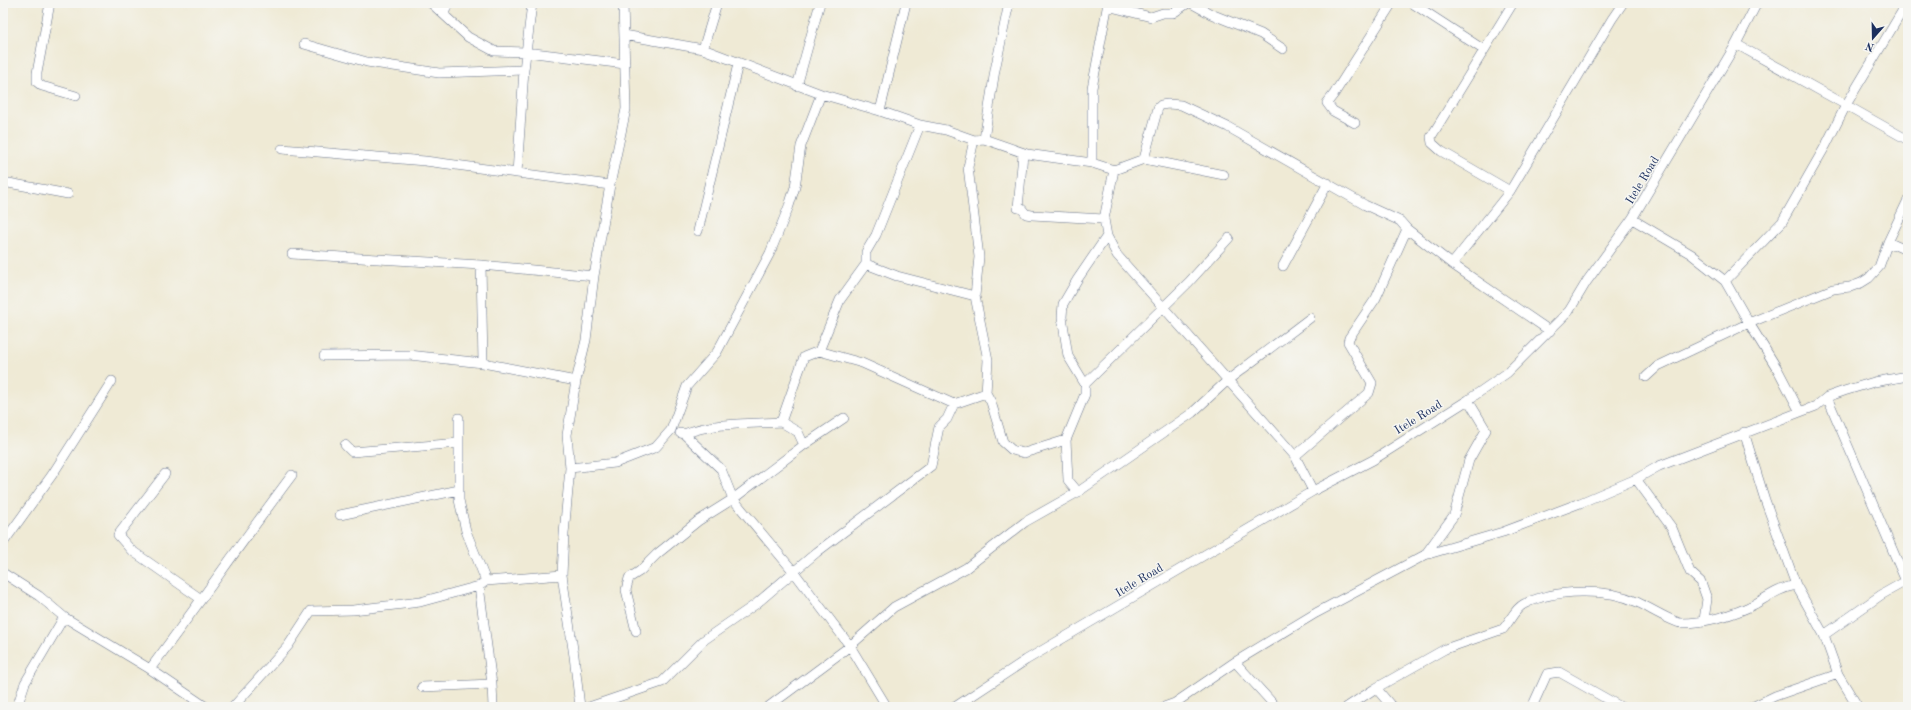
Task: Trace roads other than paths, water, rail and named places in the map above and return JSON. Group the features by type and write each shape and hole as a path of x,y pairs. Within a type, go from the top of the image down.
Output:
{"street":[{"path":"50,3 37,73 37,82 42,86 76,96"},
{"path":"431,3 468,37 494,51 526,52 625,64"},
{"path":"444,14 448,3"},
{"path":"517,173 524,70 532,3"},
{"path":"580,707 562,575 570,468 567,435 576,381 586,340 594,276 610,185 626,109 623,3"},
{"path":"703,49 717,3"},
{"path":"797,86 820,3"},
{"path":"880,111 906,3"},
{"path":"984,140 995,70 1009,3"},
{"path":"1092,163 1092,88 1107,4 1151,17 1163,13 1173,13 1188,3"},
{"path":"1191,3 1211,14 1261,34 1283,49"},
{"path":"1355,122 1333,111 1327,103 1392,3"},
{"path":"1412,3 1484,50"},
{"path":"1510,191 1441,151 1432,143 1431,137 1513,3"},
{"path":"1452,264 1510,191 1623,3"},
{"name":"Itele Road","path":"955,707 1026,660 1313,491 1373,460 1468,400 1507,373 1569,310 1587,281 1632,219 1736,44 1756,3"},
{"path":"1725,281 1782,222 1826,146 1846,105 1907,3"},
{"path":"1895,25 1908,16"},
{"path":"624,35 703,49 738,64 821,94 880,111 920,125 946,130 974,140 984,140 1027,154 1092,163 1114,170 1144,159 1224,175"},
{"path":"304,44 367,62 439,73 524,70"},
{"path":"1736,44 1908,140"},
{"path":"698,231 738,64"},
{"path":"570,468 615,463 656,447 671,430 686,386 717,352 770,253 789,206 795,187 801,146 821,94"},
{"path":"1144,159 1158,108 1161,105 1168,104 1181,105 1228,127 1365,205 1400,221 1406,229 1452,264 1550,331"},
{"path":"819,351 840,300 866,264 866,252 876,235 920,125"},
{"path":"974,140 968,167 979,257 974,296 988,360 986,393 991,402 1003,442 1012,450 1024,453 1066,440"},
{"path":"282,149 425,161 610,185"},
{"path":"1027,154 1023,154 1018,208 1022,209 1026,214 1032,215 1104,219"},
{"path":"1114,170 1104,219 1107,236 1117,255 1296,456 1313,491"},
{"path":"3,182 68,194"},
{"path":"1283,266 1328,183"},
{"path":"1646,377 1658,366 1749,322 1833,289 1850,287 1861,283 1879,267 1888,242 1908,200"},
{"path":"1632,219 1691,254 1725,281 1778,370 1800,412"},
{"path":"1296,456 1369,393 1372,388 1372,383 1348,342 1349,338 1376,298 1406,229"},
{"path":"1078,492 1068,480 1066,440 1085,394 1085,384 1068,356 1062,317 1063,304 1077,280 1107,236"},
{"path":"1085,384 1164,306 1229,238"},
{"path":"1888,242 1908,251"},
{"path":"292,254 481,265 594,276"},
{"path":"866,264 897,276 974,296"},
{"path":"481,265 483,363"},
{"path":"768,707 850,646 894,607 966,568 1025,522 1078,492 1192,413 1228,380 1310,318"},
{"path":"781,422 804,357 819,351 862,363 954,404 986,393"},
{"path":"324,356 408,355 483,363 576,381"},
{"path":"1164,707 1175,703 1235,662 1316,613 1425,555 1503,532 1580,503 1659,466 1744,432 1816,406 1827,398 1874,382 1908,376"},
{"path":"3,543 52,475 112,381"},
{"path":"1824,635 1881,595 1907,584 1827,398"},
{"path":"1425,555 1454,516 1469,460 1486,430 1468,400"},
{"path":"589,707 662,682 704,640 756,604 817,552 931,466 939,427 947,419 954,404"},
{"path":"459,418 459,500 466,531 482,583 493,707"},
{"path":"636,631 626,590 629,578 640,571 657,554 698,521 734,499 804,445 844,418"},
{"path":"684,434 697,429 712,427 781,422 798,432 804,445"},
{"path":"671,430 684,434 721,469 734,499 794,572 850,646 887,707"},
{"path":"1744,432 1765,500 1796,585 1824,635 1838,674 1858,707"},
{"path":"345,445 352,452 460,443"},
{"path":"165,474 118,535 131,550 201,600"},
{"path":"150,669 229,559 292,475"},
{"path":"1636,478 1672,528 1690,572 1701,582 1707,599 1704,620"},
{"path":"340,515 459,490"},
{"path":"3,575 39,596 64,617 150,669 206,707"},
{"path":"233,707 288,646 311,611 353,610 420,602 482,583 562,575"},
{"path":"1347,707 1376,688 1445,649 1503,629 1509,623 1514,613 1523,604 1541,598 1572,591 1601,594 1632,600 1680,623 1704,620 1735,613 1774,592 1785,587 1796,585"},
{"path":"17,707 25,683 64,617"},
{"path":"1235,662 1276,707"},
{"path":"1532,707 1547,674 1559,672 1621,707"},
{"path":"1752,707 1775,696 1838,674"},
{"path":"422,688 492,684"},
{"path":"1376,688 1392,707"}]}
